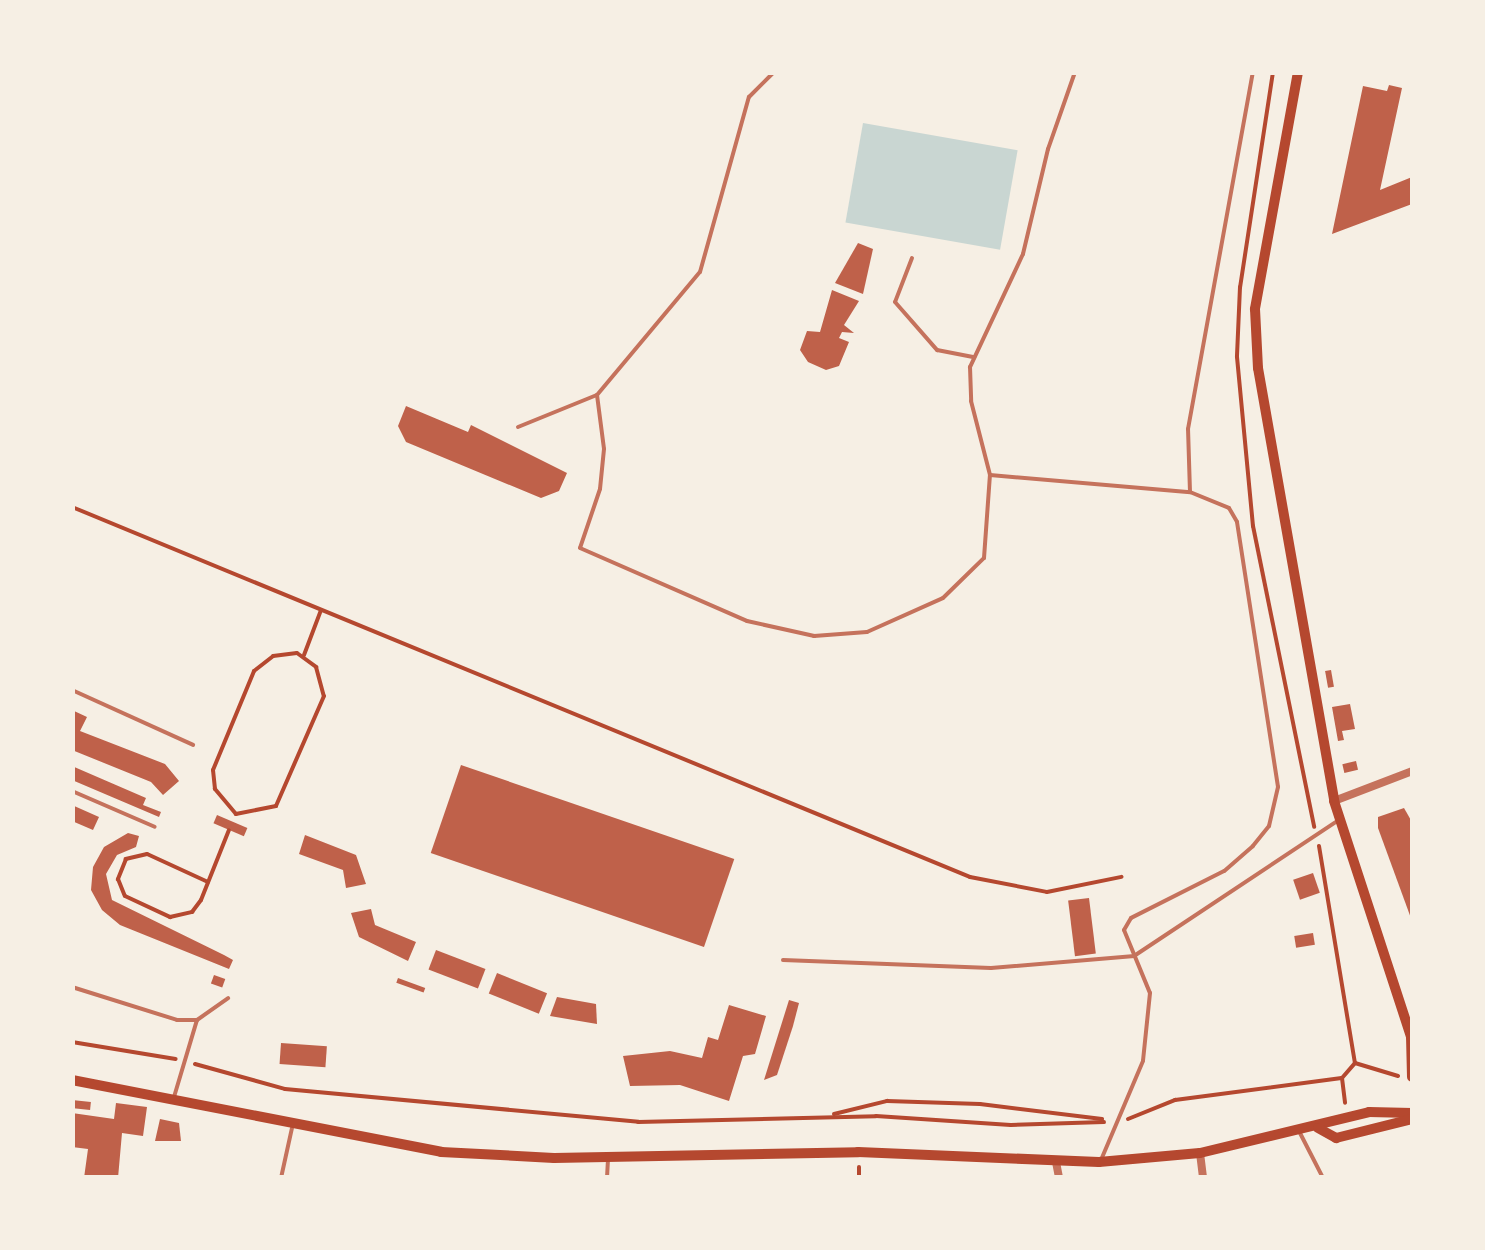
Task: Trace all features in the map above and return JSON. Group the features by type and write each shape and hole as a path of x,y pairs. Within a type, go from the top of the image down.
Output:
{"main road":[{"path":"1298,72 1255,310 1258,368 1334,801 1408,1011 1412,1077"},
{"path":"72,1080 441,1152 608,1156 858,1152 1100,1162 1200,1153 1318,1128 1368,1112 1412,1116"},
{"path":"1318,1128 1336,1138 1412,1116"}],"street":[{"path":"1334,801 1412,771"},
{"path":"1200,1153 1203,1178"},
{"path":"1056,1162 1059,1178"}],"lane":[{"path":"518,427 597,394 700,272 749,97 774,72"},
{"path":"597,394 604,449 600,490 580,548 747,621 814,636 867,632 910,616 966,577 984,558 990,475 970,401 974,357 1023,254 1048,148 1075,72"},
{"path":"1190,492 1188,429 1253,72"},
{"path":"912,258 895,302 937,350 974,357"},
{"path":"990,475 1190,492 1229,508 1237,522 1278,787 1276,808 1262,836 1224,870 1131,918 1124,930 1150,993 1143,1061 1100,1162"},
{"path":"72,690 193,745"},
{"path":"72,790 156,827"},
{"path":"783,960 991,968 1134,956 1315,830 1340,821"},
{"path":"72,987 197,1020"},
{"path":"174,1097 197,1020 228,998"},
{"path":"281,1178 293,1123"},
{"path":"1299,1132 1322,1178"},
{"path":"608,1156 608,1178"}],"path":[{"path":"72,507 970,877 1047,892 1122,877"},
{"path":"304,655 321,610"},
{"path":"236,814 267,811 280,799 324,696 321,676 304,655"},
{"path":"236,814 215,790 212,770 254,672 273,656 304,655"},
{"path":"1310,809 1355,1063"},
{"path":"232,822 236,814"},
{"path":"208,882 147,854 126,859 118,879 125,896 170,917 192,912 208,882 229,830"},
{"path":"72,1042 185,1060 285,1090 638,1122 825,1116 1010,1126 1118,1122 1175,1100 1342,1078 1355,1063"},
{"path":"1355,1063 1398,1076"},
{"path":"1342,1078 1345,1104 1368,1112"},
{"path":"825,1116 888,1101 980,1104 1118,1122"}],"shaded area":[{"path":"863,123 1018,150 1000,250 845,222"}],"building":[{"path":"1389,85 1402,88 1380,190 1412,177 1412,204 1332,234 1363,86 1387,91"},
{"path":"858,243 873,249 863,294 835,283"},
{"path":"832,290 859,301 844,325 854,333 842,332 839,338 849,342 839,366 826,370 808,362 800,350 807,331 820,332"},
{"path":"406,406 468,432 471,425 567,473 559,491 541,498 406,442 398,426"},
{"path":"1331,670 1334,687 1328,688 1325,671"},
{"path":"1350,704 1355,729 1342,731 1344,740 1338,741 1332,707"},
{"path":"72,710 87,717 80,731 165,764 179,781 163,795 151,782 72,750"},
{"path":"1356,761 1358,770 1344,773 1342,764"},
{"path":"461,765 734,859 704,947 431,853"},
{"path":"72,766 146,798 143,805 161,812 159,817 72,780"},
{"path":"72,805 99,817 93,830 72,821"},
{"path":"1404,808 1412,822 1412,921 1378,828 1378,817"},
{"path":"217,815 247,828 244,836 213,823"},
{"path":"128,833 139,836 136,847 117,855 106,874 112,900 233,960 229,969 120,925 102,910 91,890 93,867 104,847"},
{"path":"305,835 356,855 366,884 346,888 343,870 299,854"},
{"path":"1313,873 1320,893 1300,900 1293,880"},
{"path":"1089,898 1096,954 1075,956 1068,901"},
{"path":"371,909 375,925 416,942 408,961 359,937 351,913"},
{"path":"1313,933 1315,945 1296,948 1294,936"},
{"path":"436,950 485,969 478,989 428,970"},
{"path":"497,973 547,993 539,1014 489,993"},
{"path":"214,975 225,979 222,988 211,983"},
{"path":"398,978 425,988 424,993 396,983"},
{"path":"557,997 596,1004 597,1024 550,1016"},
{"path":"789,1000 799,1003 793,1026 777,1075 764,1080"},
{"path":"729,1005 766,1016 755,1054 743,1056 729,1101 680,1085 630,1086 623,1056 670,1051 702,1058 708,1037 718,1040"},
{"path":"281,1043 327,1046 325,1067 280,1064"},
{"path":"72,1100 91,1102 90,1110 72,1108"},
{"path":"116,1103 147,1107 143,1136 122,1133 118,1178 84,1178 88,1149 72,1147 72,1113 114,1119"},
{"path":"160,1119 179,1123 181,1141 155,1141"}]}
